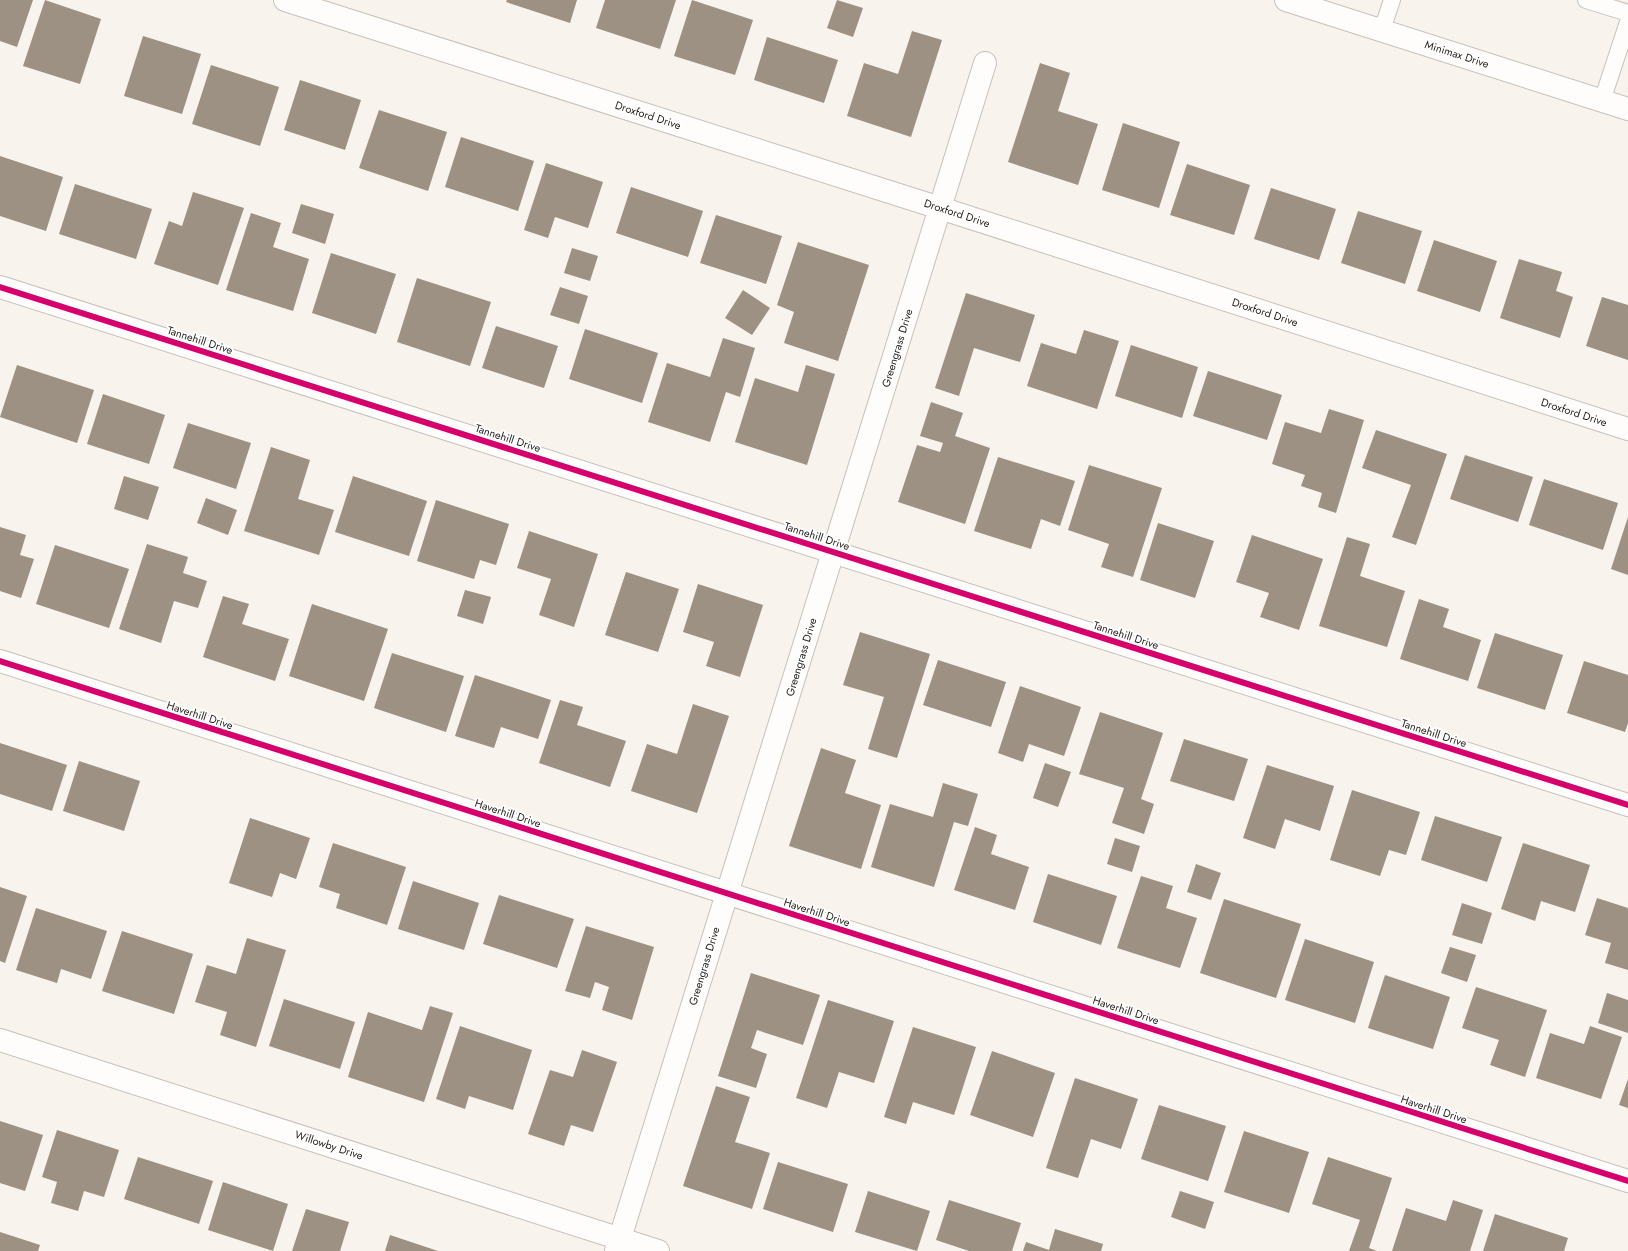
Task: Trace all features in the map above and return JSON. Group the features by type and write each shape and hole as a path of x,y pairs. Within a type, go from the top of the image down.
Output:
{"street":[{"name":"Droxford Drive","path":"285,0 1628,429"},
{"name":"Minimax Drive","path":"1286,0 1628,109"},
{"name":"Greengrass Drive","path":"618,1245 985,63"},
{"name":"Tannehill Drive","path":"0,287 1628,805"},
{"name":"Haverhill Drive","path":"0,661 1628,1181"},
{"name":"Willowby Drive","path":"0,1040 618,1245 658,1251"}],"lane":[{"path":"1382,30 1392,0"},
{"path":"1586,0 1628,13"},
{"path":"1602,101 1628,22"}],"building":[{"path":"0,0 33,0 17,47 0,41"},
{"path":"45,0 101,19 80,84 23,66"},
{"path":"507,0 577,0 570,23 506,2"},
{"path":"605,0 676,0 660,49 596,28"},
{"path":"692,0 753,20 735,75 674,56"},
{"path":"837,0 863,8 853,37 827,28"},
{"path":"912,31 942,40 911,137 847,116 864,63 898,74"},
{"path":"143,36 201,54 182,114 124,96"},
{"path":"767,37 838,60 824,103 754,80"},
{"path":"1040,63 1070,73 1058,111 1098,124 1078,185 1008,162"},
{"path":"211,65 279,87 260,146 192,124"},
{"path":"300,80 361,100 345,150 284,130"},
{"path":"379,110 447,132 428,191 359,168"},
{"path":"1123,123 1180,142 1159,208 1102,190"},
{"path":"461,137 534,161 518,211 445,187"},
{"path":"0,156 63,177 46,231 0,216"},
{"path":"546,163 603,182 588,228 555,217 548,238 524,230"},
{"path":"1187,164 1250,185 1234,235 1170,215"},
{"path":"75,184 152,209 136,259 59,234"},
{"path":"631,187 703,211 688,257 616,233"},
{"path":"1271,188 1336,209 1319,260 1254,239"},
{"path":"193,192 244,208 218,285 154,264 169,221 182,226"},
{"path":"301,204 334,214 325,244 292,233"},
{"path":"1358,211 1422,231 1405,284 1341,263"},
{"path":"251,213 281,223 273,247 309,259 293,311 226,290"},
{"path":"716,215 782,236 766,284 700,263"},
{"path":"1434,240 1497,261 1480,312 1417,291"},
{"path":"798,242 869,265 838,361 784,343 794,312 777,305"},
{"path":"572,248 598,256 590,281 564,273"},
{"path":"331,253 396,274 376,334 312,313"},
{"path":"1519,259 1562,272 1556,291 1573,297 1560,338 1500,318"},
{"path":"417,278 491,302 470,366 397,342"},
{"path":"560,287 588,296 579,324 550,315"},
{"path":"743,290 770,308 752,335 725,318"},
{"path":"966,293 1035,315 1020,362 974,348 959,396 935,388"},
{"path":"1602,297 1628,305 1628,360 1586,346"},
{"path":"496,326 558,346 544,388 482,368"},
{"path":"585,329 658,353 642,403 569,379"},
{"path":"1084,330 1119,341 1097,409 1027,386 1041,343 1076,354"},
{"path":"723,338 755,348 740,397 726,392 710,442 648,422 667,363 710,377"},
{"path":"1131,345 1198,367 1182,418 1115,396"},
{"path":"17,365 94,390 77,443 0,417"},
{"path":"806,365 835,374 807,465 735,442 755,378 798,392"},
{"path":"1208,371 1282,395 1267,440 1193,416"},
{"path":"103,394 165,415 149,464 87,444"},
{"path":"931,402 963,413 955,436 990,448 965,524 898,502 917,445 940,452 943,443 920,436"},
{"path":"1329,409 1364,420 1336,513 1318,507 1322,493 1301,486 1305,475 1272,464 1285,422 1321,433"},
{"path":"188,423 251,443 236,489 173,468"},
{"path":"1376,430 1447,454 1416,545 1392,537 1411,485 1362,468"},
{"path":"271,447 310,460 298,499 334,510 319,555 244,531"},
{"path":"1465,455 1533,477 1518,522 1450,499"},
{"path":"998,457 1075,481 1060,526 1041,519 1031,549 974,531"},
{"path":"1089,465 1162,488 1133,577 1101,567 1109,544 1068,530"},
{"path":"124,476 159,487 148,520 114,509"},
{"path":"353,476 427,501 409,556 335,532"},
{"path":"1544,479 1618,503 1603,550 1529,525"},
{"path":"206,498 237,510 228,535 197,523"},
{"path":"436,500 509,524 496,565 480,560 474,579 417,561"},
{"path":"1628,517 1628,575 1611,569"},
{"path":"1158,523 1214,541 1195,598 1140,580"},
{"path":"0,527 26,535 20,555 34,559 21,598 0,591"},
{"path":"529,531 598,554 574,627 539,615 551,579 517,568"},
{"path":"1252,535 1323,559 1299,630 1260,617 1269,593 1236,582"},
{"path":"1347,537 1370,544 1360,576 1405,591 1387,647 1319,626"},
{"path":"147,544 188,557 183,573 207,581 198,608 174,601 161,643 119,629"},
{"path":"55,545 129,569 109,628 36,604"},
{"path":"626,572 679,589 658,652 605,635"},
{"path":"698,584 763,605 740,677 706,666 714,642 683,632"},
{"path":"465,590 491,597 483,624 457,616"},
{"path":"223,596 249,604 242,624 289,639 275,681 203,657"},
{"path":"1419,599 1449,609 1443,627 1481,640 1468,681 1400,659"},
{"path":"312,604 388,629 364,701 289,676"},
{"path":"860,632 930,654 897,758 868,749 884,697 843,685"},
{"path":"1495,633 1563,655 1545,710 1477,688"},
{"path":"392,653 464,676 446,732 374,708"},
{"path":"938,660 1006,682 991,727 923,705"},
{"path":"1584,661 1628,675 1628,723 1625,732 1567,713"},
{"path":"475,675 551,700 538,739 501,727 494,748 455,736"},
{"path":"1020,686 1081,707 1064,756 1029,744 1023,762 998,753"},
{"path":"560,700 583,707 577,725 626,741 610,787 539,763"},
{"path":"693,704 729,716 697,813 631,791 647,744 677,754"},
{"path":"1100,712 1163,733 1141,799 1154,804 1144,834 1112,823 1124,788 1079,774"},
{"path":"1184,739 1248,759 1234,801 1170,781"},
{"path":"0,743 67,765 52,811 0,794"},
{"path":"821,748 856,760 845,793 881,805 861,869 789,846"},
{"path":"79,761 140,781 124,831 63,811"},
{"path":"1045,763 1071,772 1058,807 1033,798"},
{"path":"1267,765 1334,786 1320,831 1285,819 1275,849 1243,838"},
{"path":"943,783 978,794 968,826 954,822 934,887 871,867 890,804 933,817"},
{"path":"1352,790 1420,812 1406,855 1389,850 1380,876 1330,860"},
{"path":"1435,816 1502,837 1487,882 1421,860"},
{"path":"250,818 310,838 296,879 280,873 272,897 229,883"},
{"path":"975,827 997,835 991,854 1029,867 1015,910 954,890"},
{"path":"1115,838 1140,846 1132,872 1107,864"},
{"path":"333,843 406,867 387,925 336,908 340,894 319,887"},
{"path":"1523,843 1590,865 1575,912 1541,901 1535,921 1501,909"},
{"path":"1196,864 1221,873 1211,900 1187,892"},
{"path":"1048,874 1117,896 1101,945 1033,922"},
{"path":"1141,876 1173,886 1166,908 1197,918 1180,968 1117,948"},
{"path":"413,881 479,903 464,950 398,929"},
{"path":"0,887 27,896 5,963 0,961"},
{"path":"499,895 574,919 557,968 483,944"},
{"path":"1597,898 1628,908 1628,970 1605,963 1611,943 1585,935"},
{"path":"1224,899 1301,924 1276,998 1200,973"},
{"path":"1462,903 1492,913 1482,944 1452,935"},
{"path":"36,908 107,931 91,979 61,969 57,983 16,970"},
{"path":"586,926 654,947 632,1020 602,1010 609,987 595,982 590,998 565,991"},
{"path":"122,931 193,954 174,1014 102,991"},
{"path":"247,938 286,950 256,1047 220,1035 227,1012 195,1002 207,965 236,974"},
{"path":"1305,939 1374,962 1355,1023 1285,1000"},
{"path":"1450,947 1476,955 1467,982 1441,973"},
{"path":"751,973 820,995 803,1045 757,1030 751,1048 767,1054 756,1088 718,1076"},
{"path":"1385,975 1450,997 1433,1049 1368,1028"},
{"path":"1476,987 1547,1010 1525,1077 1490,1065 1499,1040 1462,1028"},
{"path":"1607,993 1628,1000 1628,1033 1598,1023"},
{"path":"284,999 355,1022 340,1069 269,1046"},
{"path":"828,1000 894,1021 874,1083 839,1072 827,1108 796,1098"},
{"path":"430,1006 453,1013 424,1102 348,1077 368,1012 422,1030"},
{"path":"460,1026 532,1050 513,1110 469,1096 465,1109 436,1099"},
{"path":"1590,1026 1622,1037 1601,1099 1536,1078 1550,1033 1584,1044"},
{"path":"913,1027 976,1047 954,1115 913,1102 906,1124 884,1117"},
{"path":"582,1050 617,1062 593,1132 571,1125 564,1146 528,1134 550,1070 573,1077"},
{"path":"992,1051 1055,1073 1033,1137 970,1115"},
{"path":"1075,1078 1138,1099 1121,1149 1091,1139 1078,1178 1046,1168"},
{"path":"1628,1079 1628,1108 1619,1105"},
{"path":"716,1086 750,1097 735,1142 770,1153 752,1209 683,1186"},
{"path":"1159,1105 1226,1126 1208,1181 1141,1159"},
{"path":"0,1121 43,1135 25,1191 0,1183"},
{"path":"57,1130 119,1150 104,1197 84,1191 78,1211 51,1203 57,1182 42,1177"},
{"path":"1244,1131 1309,1152 1289,1213 1224,1192"},
{"path":"138,1157 213,1181 199,1224 124,1199"},
{"path":"1328,1157 1392,1178 1369,1248 1377,1251 1349,1251 1360,1220 1312,1204"},
{"path":"778,1162 848,1184 833,1232 763,1209"},
{"path":"223,1182 288,1204 273,1251 208,1230"},
{"path":"868,1191 930,1211 917,1251 855,1232"},
{"path":"1180,1191 1214,1202 1205,1229 1171,1217"},
{"path":"949,1200 1021,1223 1012,1251 969,1251 936,1240"},
{"path":"1453,1200 1483,1210 1470,1251 1392,1251 1406,1208 1446,1221"},
{"path":"306,1209 349,1222 340,1251 292,1251"},
{"path":"1495,1214 1568,1238 1564,1251 1483,1251"},
{"path":"1055,1229 1103,1244 1101,1251 1023,1251 1026,1242 1049,1250"},
{"path":"0,1232 40,1245 38,1251 0,1251"},
{"path":"390,1235 438,1251 385,1251"}],"cycle path":[{"path":"0,287 1628,805"},
{"path":"0,661 1628,1181"}]}
